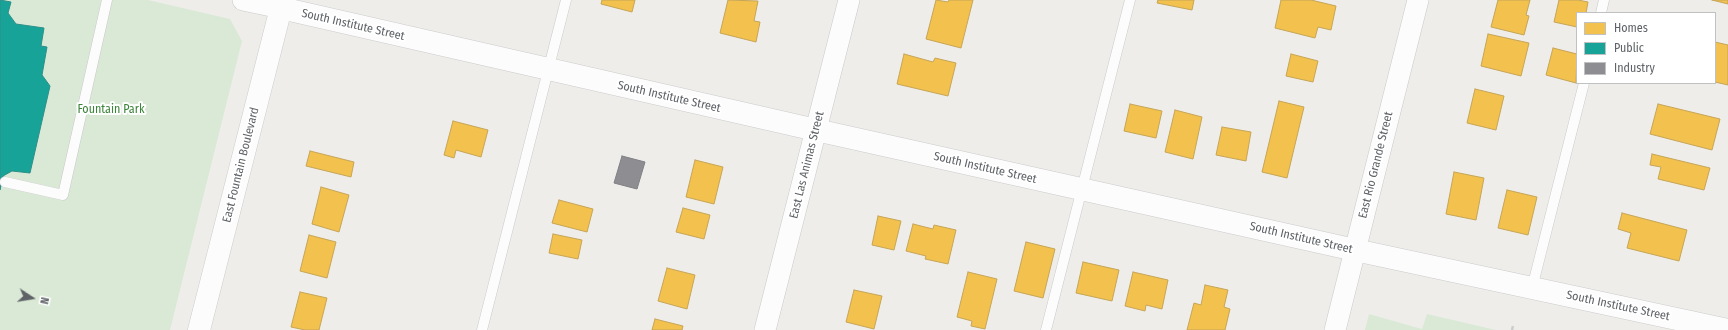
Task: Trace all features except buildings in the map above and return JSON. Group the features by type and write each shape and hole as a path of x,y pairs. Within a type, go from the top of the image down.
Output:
{"street":[{"name":"South Institute Street","path":"243,0 282,4 549,69 816,130 1355,250 1728,330"},
{"name":"East Las Animas Street","path":"765,330 849,0"},
{"name":"East Rio Grande Street","path":"1335,330 1418,0"},
{"name":"East Fountain Boulevard","path":"199,330 282,4"}],"lane":[{"path":"5,182 63,195 107,0"},
{"path":"482,330 566,0"},
{"path":"1046,330 1130,0"},
{"path":"1601,12 1604,0"},
{"path":"1532,288 1584,84"}],"path":[{"path":"1512,330 1513,326"}],"green space":[{"name":"Fountain Park","path":"0,0 148,0 230,19 242,41 170,330 0,330"},
{"path":"1369,314 1422,329 1427,314 1496,330 1365,330"}]}
